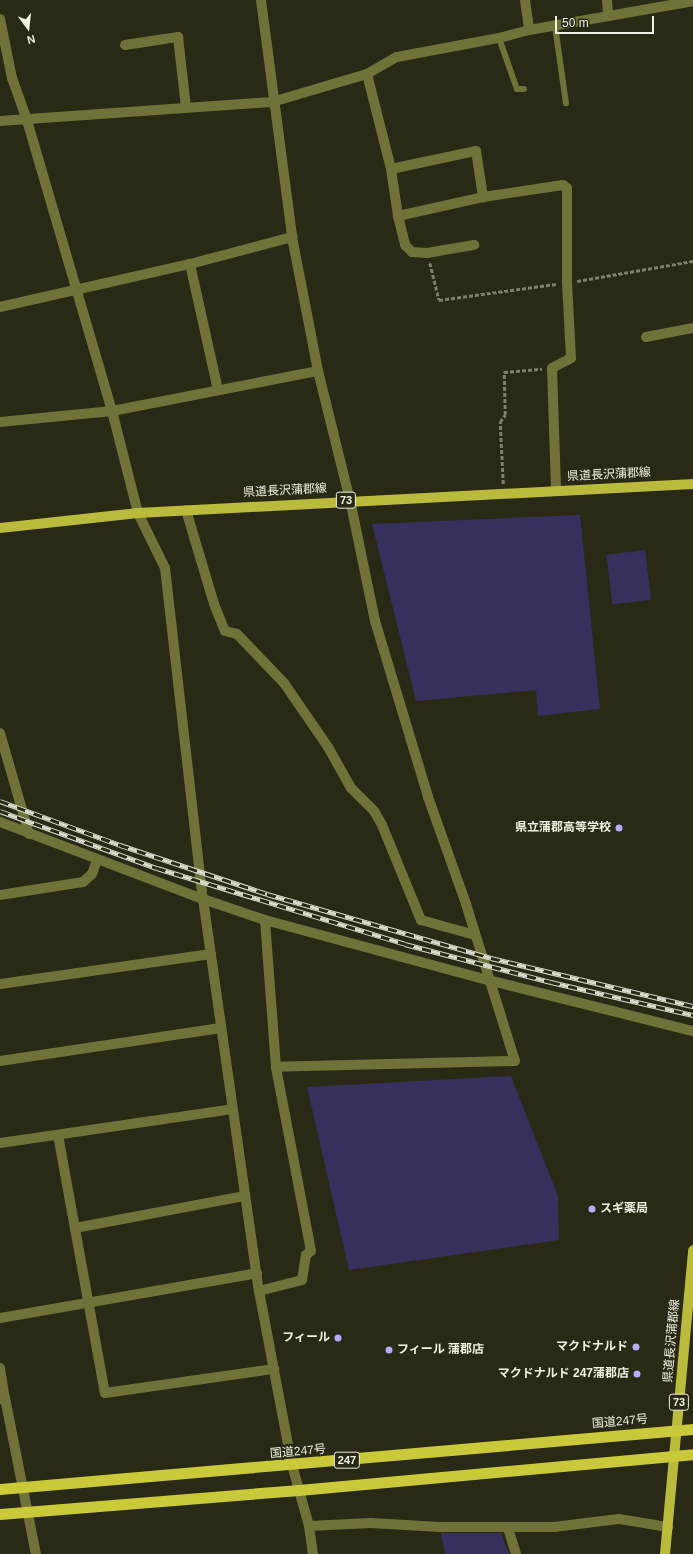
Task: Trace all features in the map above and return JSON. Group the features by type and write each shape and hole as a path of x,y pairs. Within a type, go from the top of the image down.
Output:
{"highway":[{"name":"国道247号","path":"0,1489 292,1465 693,1429"},
{"name":"247","path":"0,1514 299,1490 693,1454"}],"main road":[{"name":"県道長沢蒲郡線","path":"0,528 138,512 504,492 693,484"},
{"name":"県道長沢蒲郡線","path":"665,1554 693,1250"}],"street":[{"path":"260,0 272,102 292,237 318,371 350,500 377,629 428,797 475,935 515,1062 276,1067"},
{"path":"525,0 529,30"},
{"path":"607,0 608,16"},
{"path":"0,121 26,117 272,102 367,74 396,57 499,38 529,30 693,1"},
{"path":"0,19 12,78 26,117 75,290 112,411 138,512 165,568 203,899 259,1291 292,1465 309,1526 313,1554"},
{"path":"125,45 178,37 186,107"},
{"path":"367,74 391,170 398,216 405,245 412,252 427,253 474,245"},
{"path":"391,170 476,151 483,197"},
{"path":"398,216 483,197 563,185 567,188 567,282 571,358 552,368 556,490"},
{"path":"0,307 190,264 292,237"},
{"path":"190,264 218,390"},
{"path":"646,337 693,328"},
{"path":"0,422 112,411 318,371"},
{"path":"186,510 214,604 225,631 237,634 284,684 328,747 352,788 374,811 382,826 421,920 475,935"},
{"path":"0,733 29,834"},
{"path":"0,822 97,860 265,920 488,980 693,1031"},
{"path":"0,895 83,882 92,874 97,860"},
{"path":"259,1291 302,1280 306,1255 311,1251 276,1067 265,920"},
{"path":"0,984 211,954"},
{"path":"0,1061 221,1028"},
{"path":"0,1143 233,1110"},
{"path":"58,1135 105,1393 274,1369"},
{"path":"75,1228 245,1196"},
{"path":"0,1318 257,1273"},
{"path":"0,1368 3,1399 29,1511 36,1554"},
{"path":"309,1526 371,1523 508,1528 554,1527 619,1519 668,1527"},
{"path":"508,1528 516,1554"}],"lane":[{"path":"555,26 566,103"},
{"path":"499,38 517,89 524,89"}],"path":[{"path":"427,253 439,300 567,282 693,261"},
{"path":"504,492 500,422 505,415 504,372 552,368"}],"shaded area":[{"path":"580,515 600,709 538,716 536,690 416,701 372,524"},
{"path":"645,550 651,600 612,604 606,555"},
{"path":"511,1076 558,1196 559,1240 349,1270 307,1087"},
{"path":"441,1533 501,1533 509,1554 445,1554"}],"railway":[{"path":"0,801 120,845 267,894 491,958 693,1006"},
{"path":"0,811 157,868 405,944 551,982 693,1015"}],"place":[{"name":"県立蒲郡高等学校","path":"619,828"},
{"name":"スギ薬局","path":"592,1209"},
{"name":"フィール","path":"338,1338"},
{"name":"マクドナルド","path":"636,1347"},
{"name":"フィール 蒲郡店","path":"389,1350"},
{"name":"マクドナルド 247蒲郡店","path":"637,1374"}]}
